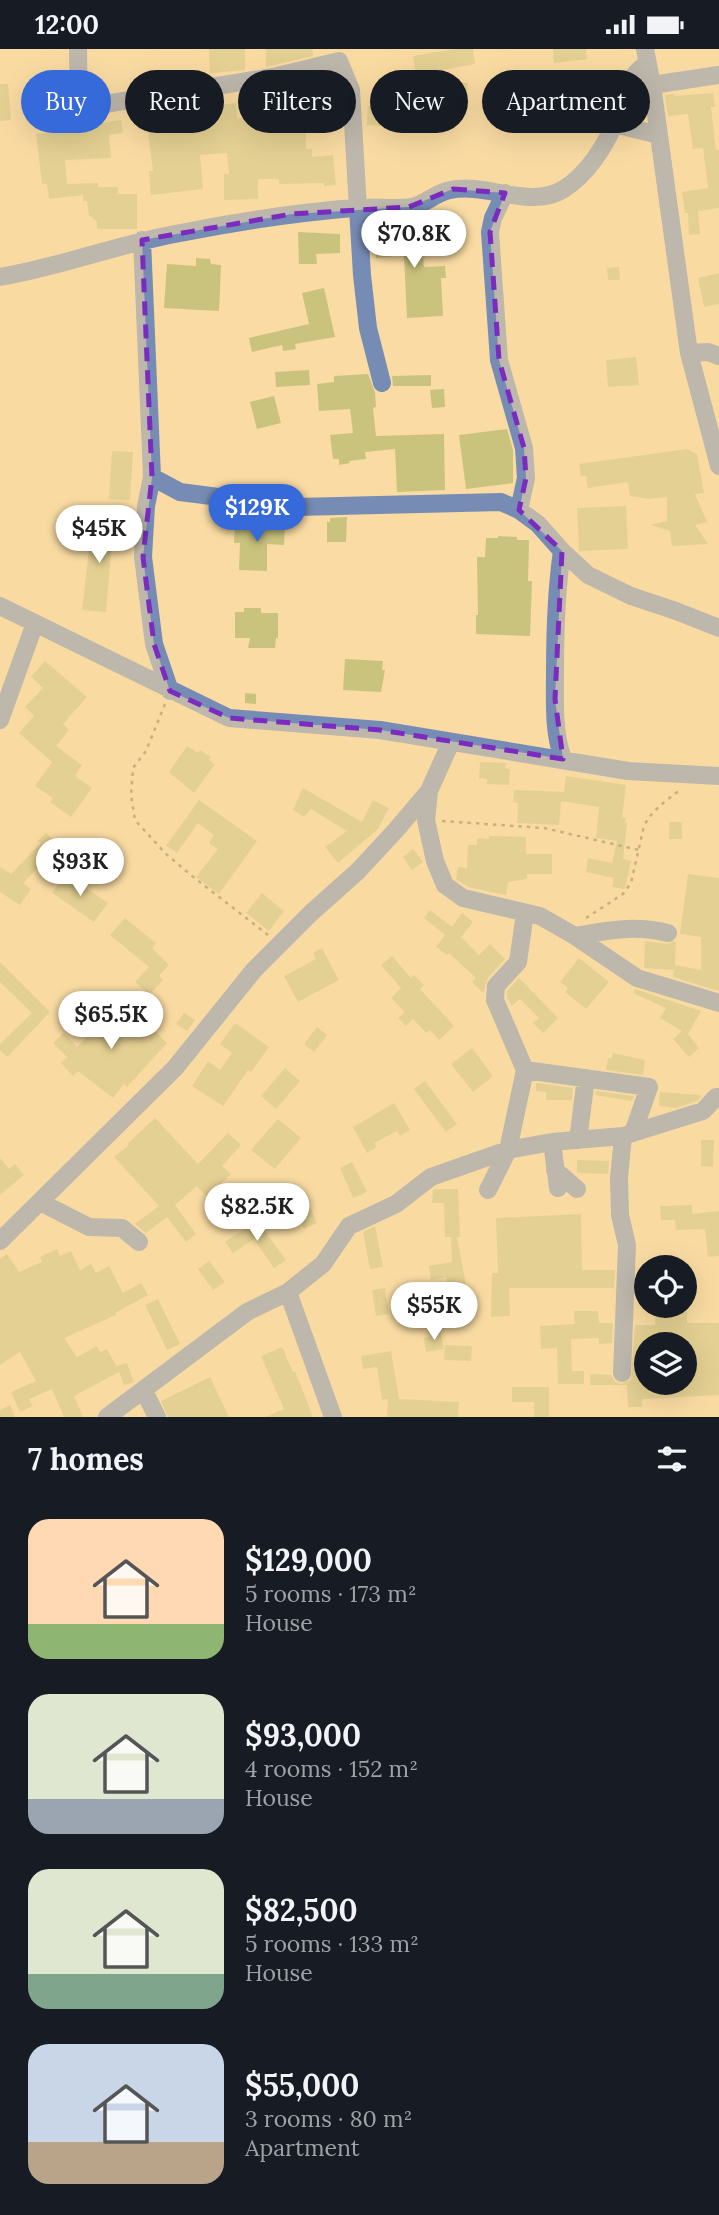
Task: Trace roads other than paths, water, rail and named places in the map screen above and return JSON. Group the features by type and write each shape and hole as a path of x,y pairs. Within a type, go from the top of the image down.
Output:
{"street":[{"path":"78,49 82,94 89,103 99,105 273,77 340,61 351,90 357,207 368,328 382,383"},
{"path":"646,56 690,353 719,466"},
{"path":"652,85 719,75"},
{"path":"0,277 142,240 292,214 357,207 409,207 453,189 476,189 519,196 547,195 564,189 577,179 600,152 610,133"},
{"path":"650,133 659,135"},
{"path":"505,193 493,218 490,232 499,360 524,448 526,478 519,510"},
{"path":"142,240 152,477 143,557 154,643 170,691"},
{"path":"690,353 708,352 719,356"},
{"path":"152,477 180,492 297,507 501,502 519,510 538,524 588,575 609,587 719,628"},
{"path":"562,551 555,612 555,734 563,759"},
{"path":"0,606 229,718 380,730 628,771 719,776"},
{"path":"0,720 34,626 33,622"},
{"path":"0,1241 175,1068 237,990 279,944 358,871 429,791 451,742"},
{"path":"429,791 426,820 435,861 445,885 463,898 540,916 637,978 719,1003"},
{"path":"488,1190 508,1150 526,1070 495,1000 496,986 518,962 525,913"},
{"path":"571,934 621,927 647,928 668,933"},
{"path":"526,1070 649,1087 628,1134 619,1178 620,1215 627,1245 622,1373"},
{"path":"578,1140 586,1078"},
{"path":"107,1417 247,1312 288,1292 324,1263 349,1226 396,1204 431,1177 508,1150 552,1142 628,1134 703,1111 719,1097"},
{"path":"645,1100 676,1118"},
{"path":"552,1142 558,1188"},
{"path":"555,1170 577,1189"},
{"path":"40,1202 89,1227 122,1228 139,1242"},
{"path":"288,1292 334,1417"},
{"path":"144,1391 157,1417"}]}
